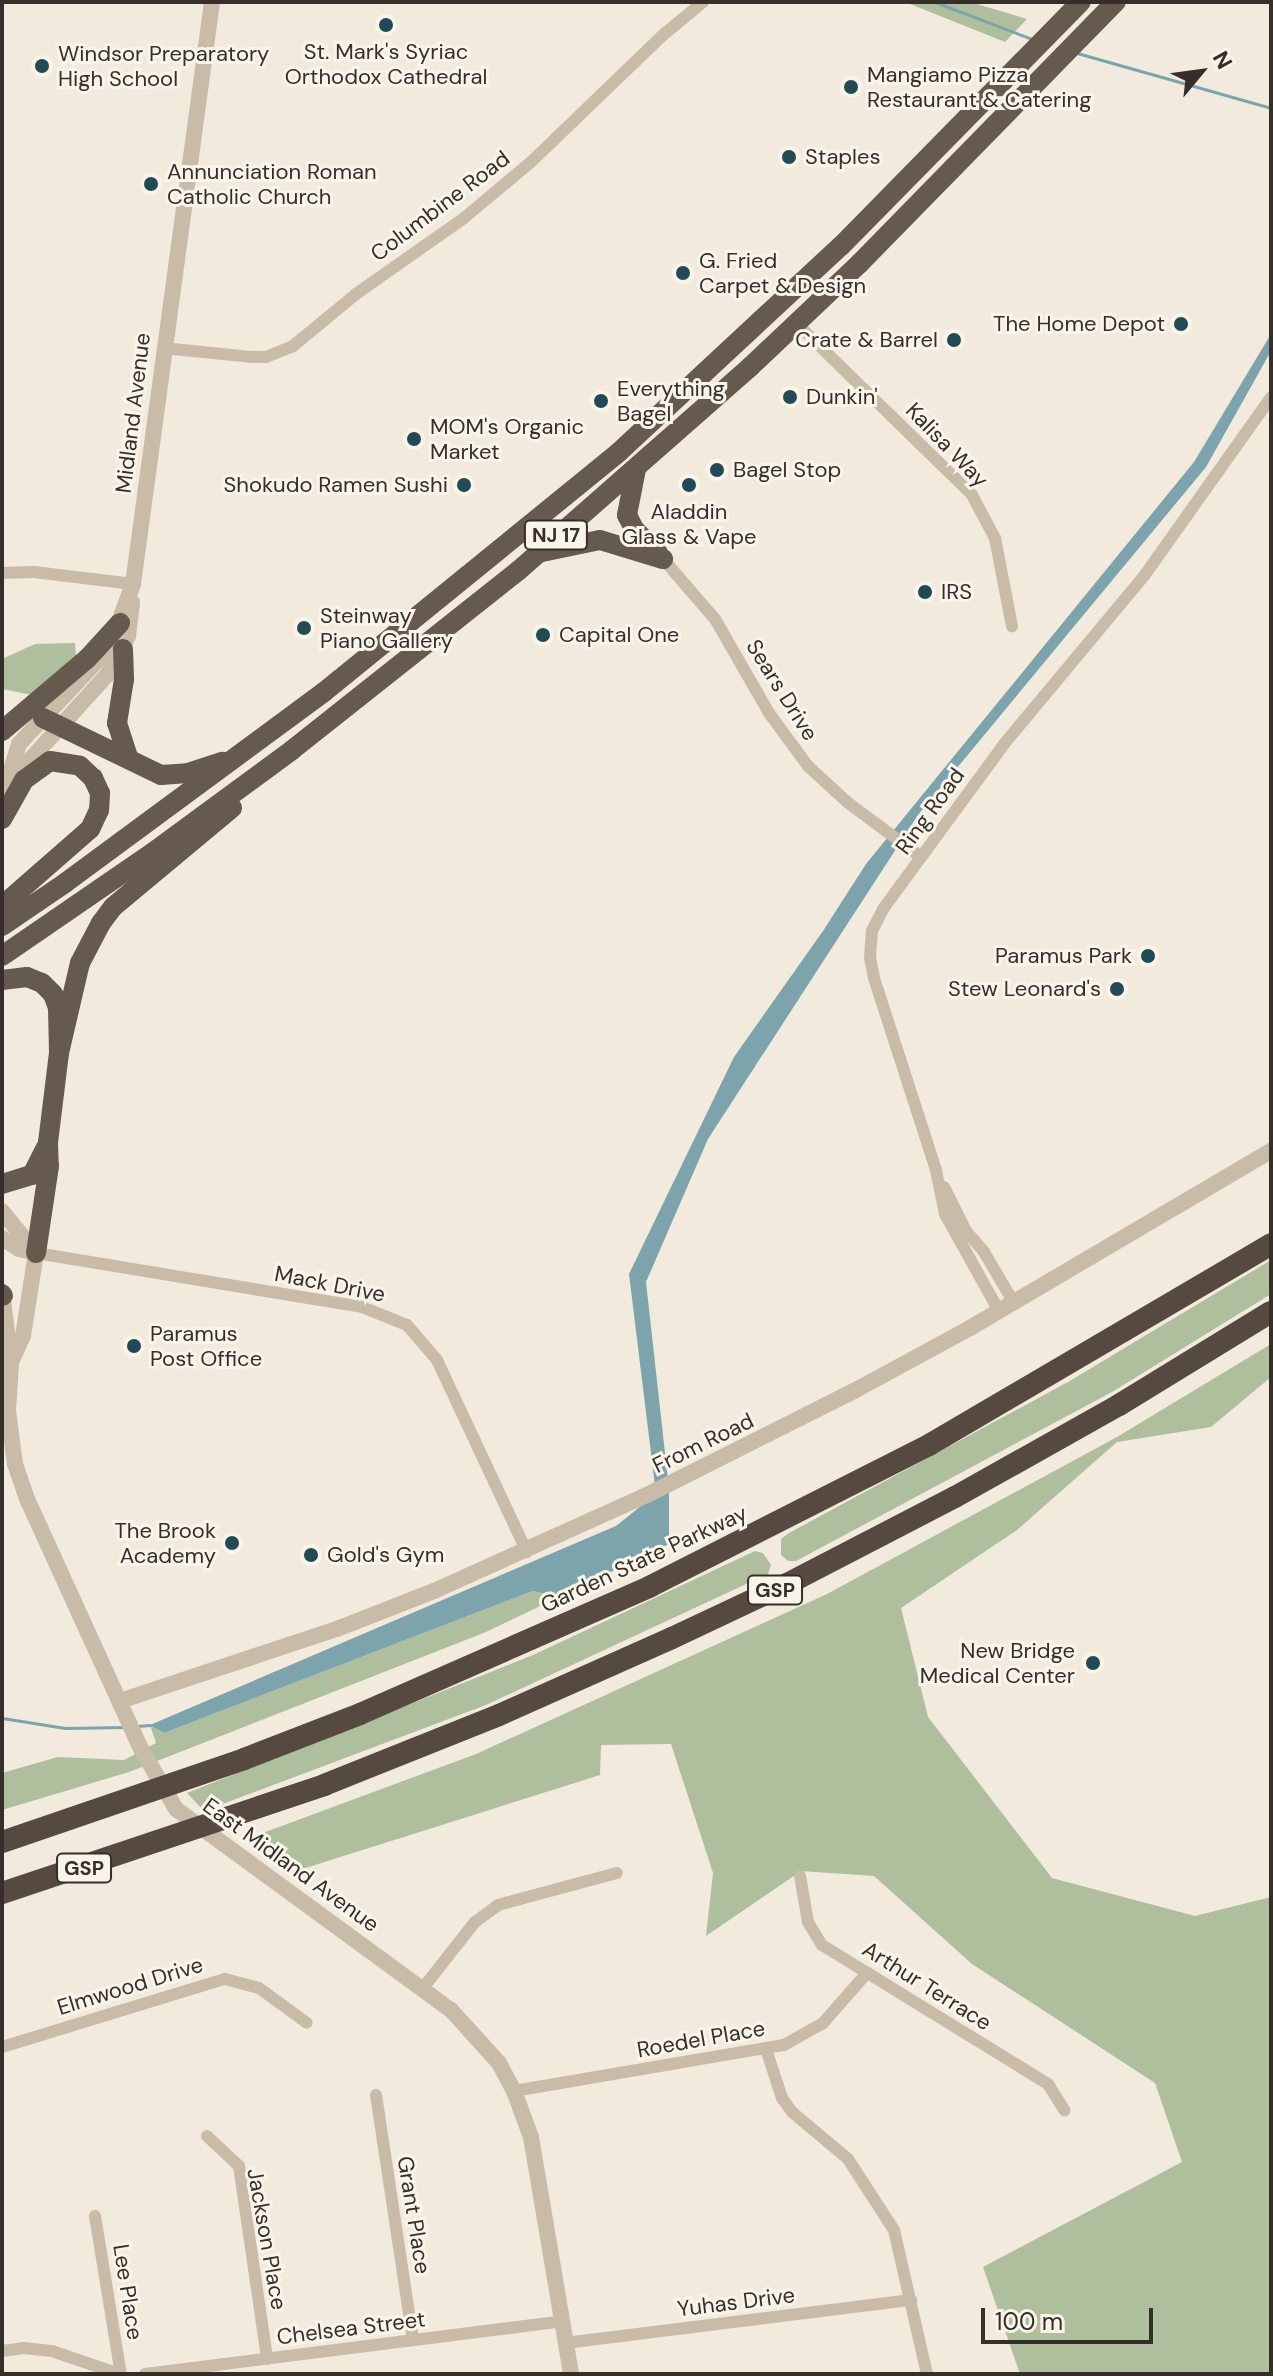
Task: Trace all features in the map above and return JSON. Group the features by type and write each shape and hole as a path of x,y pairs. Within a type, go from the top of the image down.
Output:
{"highway":[{"name":"NJ 17","path":"2,926 238,757 386,643 637,435 841,246 1081,2"},
{"name":"NJ 17","path":"2,956 152,853 292,750 518,571 636,469 796,323 922,201 1116,2"},
{"path":"636,469 627,515 634,529 663,559"},
{"path":"534,554 600,540 663,559"},
{"path":"2,731 87,659 120,623"},
{"path":"123,649 124,679 117,723 128,757"},
{"path":"52,722 128,757 144,768 169,775 238,757"},
{"path":"36,1253 49,1166 48,1143 59,1053 80,963 113,907 219,820 292,750"},
{"path":"2,819 24,780 50,761 80,766 93,778 100,793 99,810 90,829 2,906"},
{"path":"2,980 27,977 42,983 53,994 58,1008 59,1053"},
{"path":"2,1184 14,1183 32,1175 48,1143"},
{"name":"Garden State Parkway","path":"2,1842 194,1777 418,1689 590,1615 761,1533 969,1423 1271,1244"},
{"name":"GSP","path":"2,1893 252,1810 499,1715 787,1584 1010,1467 1271,1312"}],"street":[{"name":"Midland Avenue","path":"52,722 102,657 120,623 133,584 212,2"},
{"name":"Columbine Road","path":"163,348 266,357 293,346 356,294 464,218 703,2"},
{"name":"Kalisa Way","path":"796,323 972,495 995,538 1012,626"},
{"name":"Ring Road","path":"1006,1307 990,1260 966,1231 936,1170 870,958 872,931 878,916 1017,727 1165,549 1271,397"},
{"name":"Sears Drive","path":"663,559 715,619 769,713 808,766 882,829 921,857"},
{"path":"2,573 34,572 133,584 131,624 123,649 90,697 52,722 3,794"},
{"name":"From Road","path":"120,1701 337,1629 527,1552 647,1495 854,1391 1006,1307 1271,1151"},
{"path":"2,1211 36,1253"},
{"path":"2,1238 36,1253"},
{"name":"East Midland Avenue","path":"6,1364 23,1336 36,1253"},
{"name":"Mack Drive","path":"36,1253 362,1307 407,1325 437,1360 527,1552"},
{"name":"East Midland Avenue","path":"2,1294 8,1411 15,1464 28,1501 139,1745 176,1809 423,1988 470,2027 499,2063 514,2091 534,2148 571,2374"},
{"path":"423,1988 475,1922 498,1905 617,1873"},
{"name":"Arthur Terrace","path":"800,1876 808,1922 820,1943 1048,2084 1064,2110"},
{"name":"Roedel Place","path":"514,2091 784,2045 813,2030 867,1973"},
{"name":"Elmwood Drive","path":"2,2047 225,1979 259,1988 307,2023"},
{"path":"766,2049 775,2083 792,2112 848,2159 887,2217 899,2244 927,2374"},
{"name":"Grant Place","path":"376,2095 413,2340"},
{"name":"Jackson Place","path":"207,2136 239,2166 267,2359"},
{"name":"Lee Place","path":"95,2216 120,2374"},
{"name":"Yuhas Drive","path":"565,2343 911,2300"},
{"name":"Chelsea Street","path":"145,2374 562,2321"},
{"path":"2,2351 23,2348 52,2351 120,2374"}],"green space":[{"path":"905,2 970,2 1027,19 1005,42"},
{"path":"75,643 76,657 32,695 2,689 2,659 35,644"},
{"path":"1271,1260 1271,1294 1112,1392 796,1561 788,1561 781,1555 781,1539 789,1533 1068,1382"},
{"path":"1271,1344 1271,1377 1211,1427 1117,1442 1017,1530 901,1608 928,1717 1052,1878 1195,1916 1271,1897 1271,2374 1020,2374 983,2267 1182,2162 1155,2083 972,1964 874,1876 801,1871 706,1936 713,1873 671,1744 601,1745 600,1775 296,1871 252,1837 476,1754 827,1594 1117,1437"},
{"path":"755,1551 763,1553 771,1565 768,1574 486,1705 204,1811 187,1793 533,1655"},
{"path":"533,1591 559,1597 486,1632 129,1772 2,1810 2,1773 58,1757 124,1760 156,1743 150,1725 164,1733"}],"water":[{"path":"1271,334 1271,351 1206,467 918,815 708,1139 646,1282 669,1489 669,1544 559,1597 533,1591 164,1733 150,1725 616,1526 656,1494 629,1274 734,1057 866,864 1194,462"}],"waterway":[{"path":"935,2 1032,39"},
{"path":"1077,53 1271,108"},
{"path":"2,1718 65,1728 125,1727"},
{"path":"137,1726 150,1725"}],"place":[{"name":"St. Mark's Syriac Orthodox Cathedral","path":"386,25"},
{"name":"Windsor Preparatory High School","path":"42,66"},
{"name":"Mangiamo Pizza Restaurant & Catering","path":"851,87"},
{"name":"Staples","path":"789,157"},
{"name":"Annunciation Roman Catholic Church","path":"151,184"},
{"name":"G. Fried Carpet & Design","path":"683,273"},
{"name":"The Home Depot","path":"1181,324"},
{"name":"Crate & Barrel","path":"954,340"},
{"name":"Dunkin'","path":"790,397"},
{"name":"Everything Bagel","path":"601,401"},
{"name":"MOM's Organic Market","path":"414,439"},
{"name":"Bagel Stop","path":"717,470"},
{"name":"Shokudo Ramen Sushi","path":"464,485"},
{"name":"Aladdin Glass & Vape","path":"689,485"},
{"name":"IRS","path":"925,592"},
{"name":"Steinway Piano Gallery","path":"304,628"},
{"name":"Capital One","path":"543,635"},
{"name":"Paramus Park","path":"1148,956"},
{"name":"Stew Leonard's","path":"1117,989"},
{"name":"Paramus Post Office","path":"134,1346"},
{"name":"The Brook Academy","path":"232,1543"},
{"name":"Gold's Gym","path":"311,1555"},
{"name":"New Bridge Medical Center","path":"1093,1663"}]}
